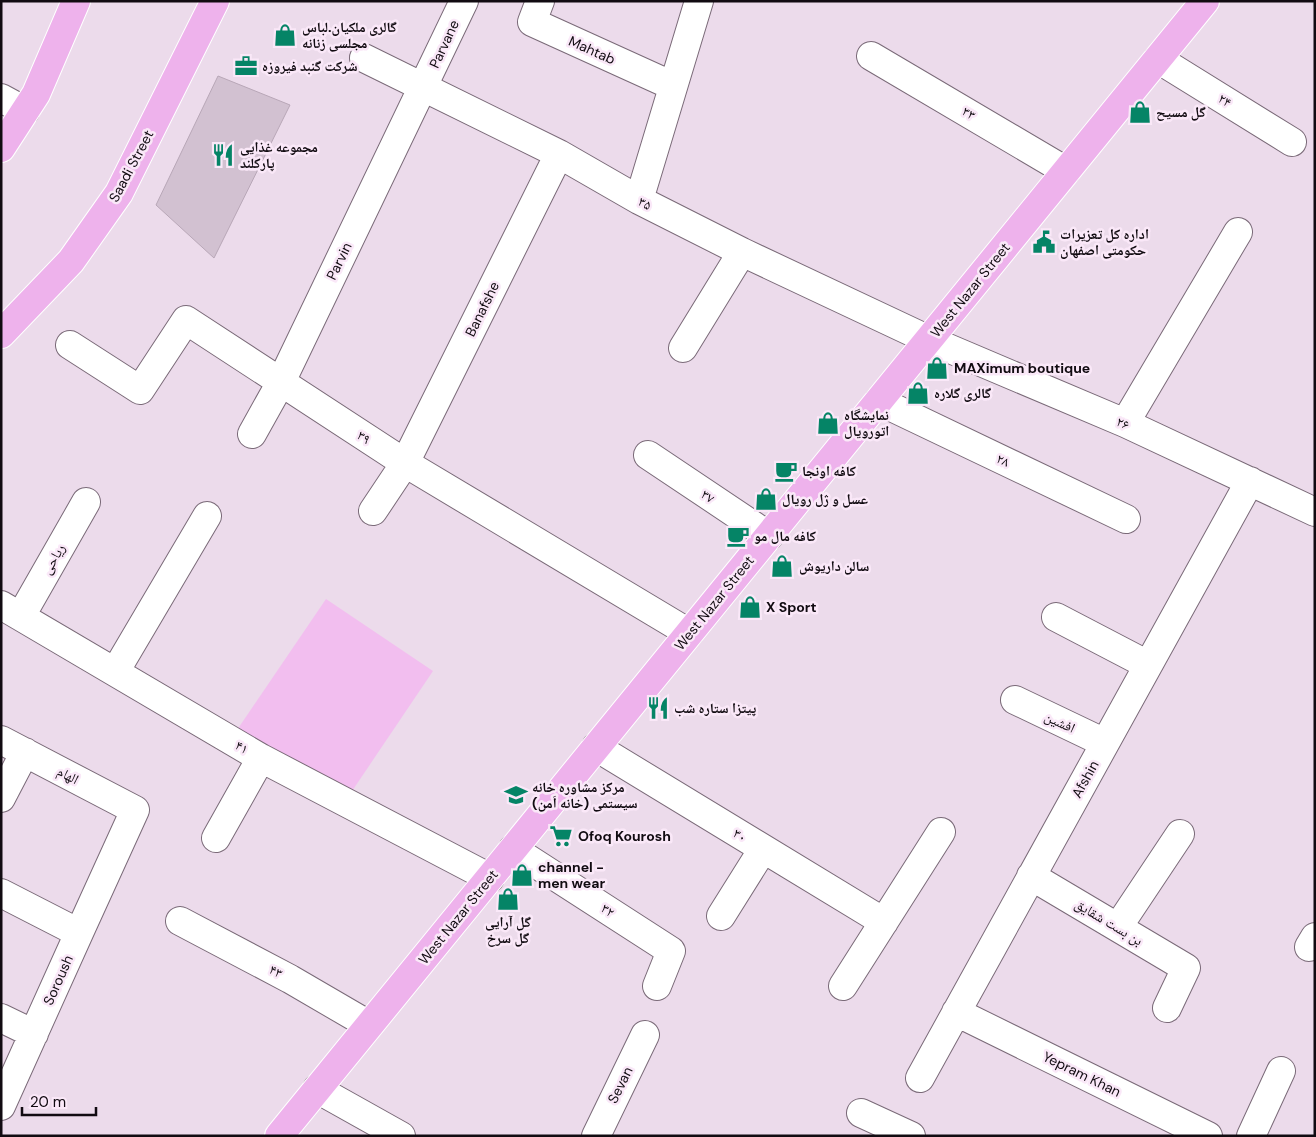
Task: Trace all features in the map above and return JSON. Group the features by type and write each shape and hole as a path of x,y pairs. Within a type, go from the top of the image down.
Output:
{"main road":[{"path":"1,148 36,94 76,1"},
{"name":"Saadi Street","path":"1,334 71,260 119,193 215,1"},
{"name":"West Nazar Street","path":"279,1136 1205,1"}],"street":[{"name":"Parvane","path":"424,87 464,1"},
{"name":"Mahtab","path":"540,1 532,22 673,86"},
{"path":"639,200 699,1"},
{"name":"۳۳","path":"872,56 1066,171"},
{"name":"۳۵","path":"364,58 558,154 639,200 742,252 929,340"},
{"name":"۲۴","path":"1158,59 1292,142"},
{"name":"Parvin","path":"252,434 281,382 424,87"},
{"path":"1,98 25,111"},
{"name":"Banafshe","path":"373,511 405,463 558,154"},
{"path":"1125,423 1238,232"},
{"path":"683,348 742,252"},
{"name":"۳۹","path":"70,345 140,390 186,320 405,463 689,633"},
{"name":"۲۶","path":"929,340 1125,423 1315,512"},
{"name":"۲۸","path":"879,401 1126,519"},
{"name":"۳۷","path":"648,455 769,536"},
{"name":"Afshin","path":"920,1078 1250,481"},
{"name":"ریاحی","path":"11,610 86,502"},
{"path":"115,672 207,516"},
{"name":"۴۱","path":"11,610 261,758 490,878"},
{"path":"1056,617 1148,665"},
{"name":"افشین","path":"1014,700 1105,743"},
{"path":"1,798 13,746"},
{"name":"الهام","path":"13,746 135,810"},
{"name":"۳۰","path":"596,747 884,922"},
{"path":"216,838 261,758"},
{"name":"Soroush","path":"1,1106 135,810"},
{"path":"843,986 941,832"},
{"path":"1118,927 1180,834"},
{"name":"۳۲","path":"513,849 671,951 657,986"},
{"path":"721,916 763,849"},
{"name":"بن بست شقایق","path":"1031,876 1186,968 1167,1008"},
{"path":"1,893 79,932"},
{"name":"۴۳","path":"180,921 290,979 369,1025"},
{"name":"Yepram Khan","path":"956,1012 1176,1129 1208,1136"},
{"path":"1,1018 34,1034"},
{"name":"Sevan","path":"596,1136 645,1035"},
{"path":"1251,1136 1281,1071"},
{"path":"317,1089 401,1136"},
{"path":"861,1113 911,1136"}],"shaded area":[{"path":"326,599 433,671 344,803 237,730"}],"building":[{"name":"مجموعه غذایی پارکلند","path":"218,76 290,105 214,258 156,205"}],"place":[{"name":"گالری ملکیان.لباس مجلسی زنانه","path":"285,35"},
{"name":"شرکت گنبد فیروزه","path":"246,66"},
{"name":"گل مسیح","path":"1140,112"},
{"name":"مجموعه غذایی پارکلند","path":"223,155"},
{"name":"اداره کل تعزیرات حکومتی اصفهان","path":"1044,242"},
{"name":"MAXimum boutique","path":"937,368"},
{"name":"گالری گلاره","path":"918,393"},
{"name":"نمایشگاه اتورویال","path":"828,423"},
{"name":"کافه اونجا","path":"786,471"},
{"name":"عسل و ژل رویال","path":"766,499"},
{"name":"کافه مال مو","path":"738,536"},
{"name":"سالن داریوش","path":"782,566"},
{"name":"X Sport","path":"750,607"},
{"name":"پیتزا ستاره شب","path":"658,708"},
{"name":"مرکز مشاوره خانه سیستمی (خانه اَمن)","path":"516,795"},
{"name":"Ofoq Kourosh","path":"561,836"},
{"name":"channel - men wear","path":"522,875"},
{"name":"گل آرایی گل سرخ","path":"508,899"}]}
